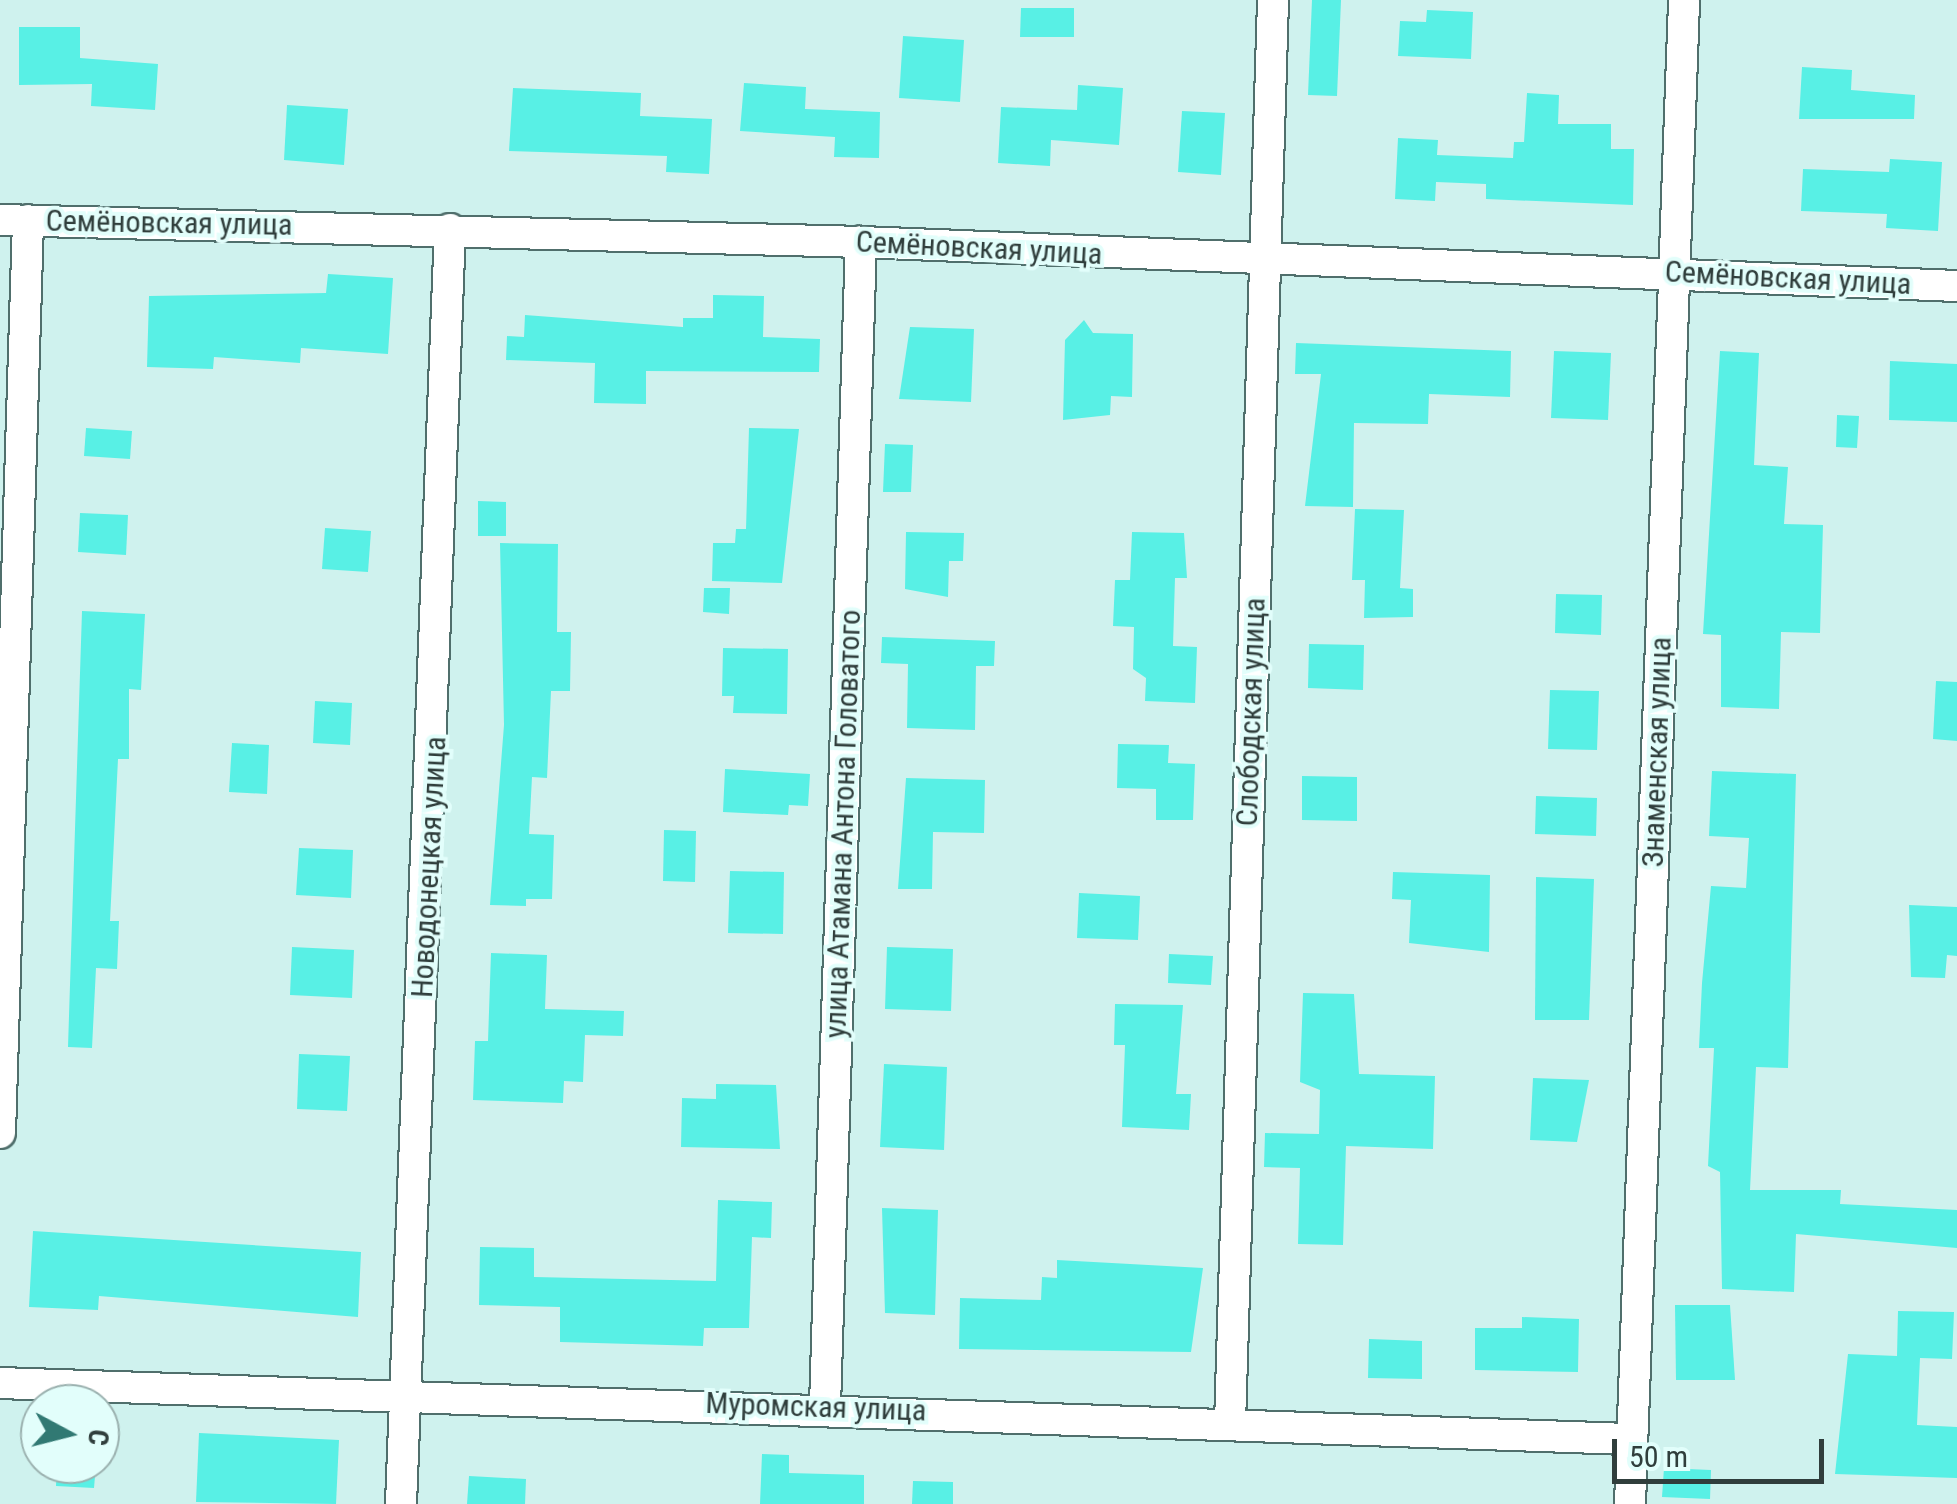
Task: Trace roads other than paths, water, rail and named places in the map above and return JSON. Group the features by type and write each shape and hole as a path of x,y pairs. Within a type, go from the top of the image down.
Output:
{"street":[{"name":"Слободская улица","path":"1230,1424 1274,0"},
{"name":"Знаменская улица","path":"1630,1504 1684,0"},
{"name":"Семёновская улица","path":"14,220 862,242 1264,263 1676,273 1957,286"},
{"path":"0,1133 14,220"},
{"name":"Новодонецкая улица","path":"401,1504 450,229"},
{"name":"улица Атамана Антона Головатого","path":"825,1406 862,242"},
{"name":"Муромская улица","path":"0,1383 825,1406 1632,1439"}]}
